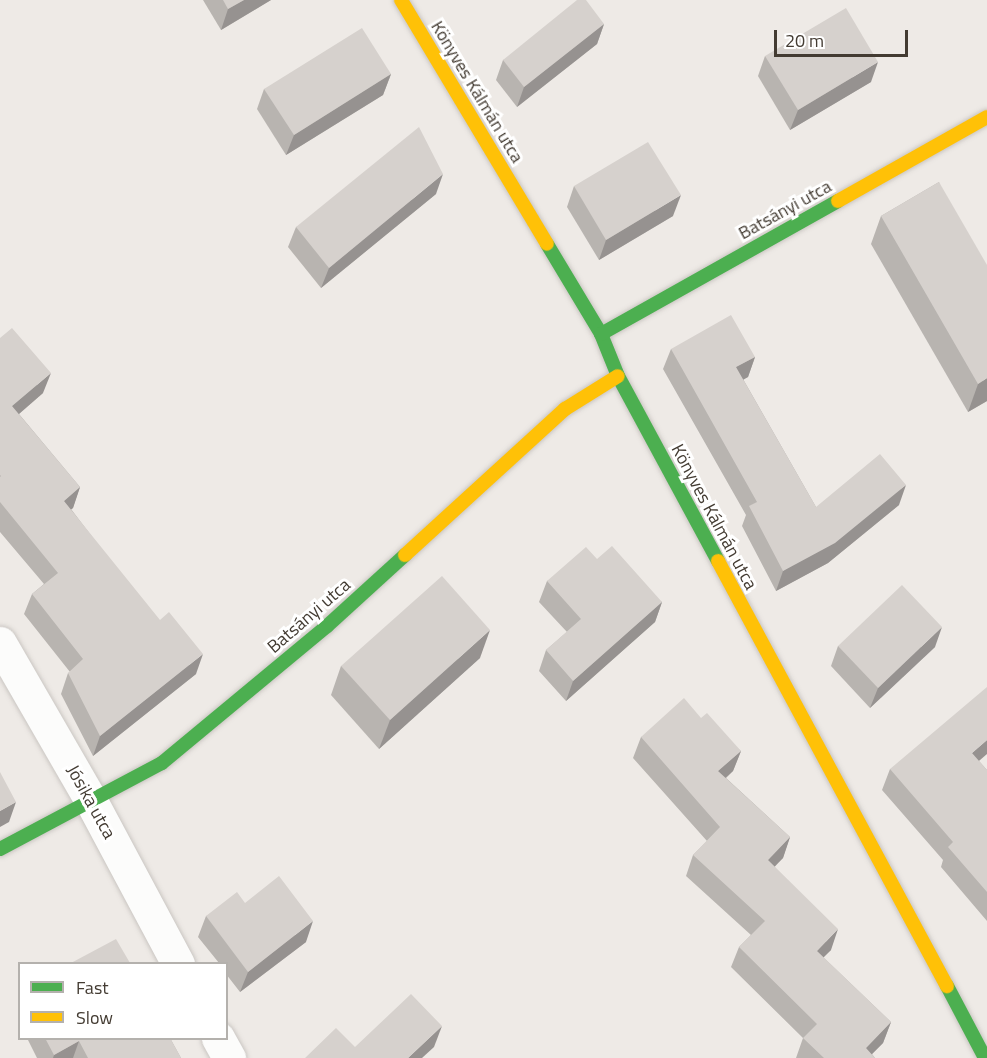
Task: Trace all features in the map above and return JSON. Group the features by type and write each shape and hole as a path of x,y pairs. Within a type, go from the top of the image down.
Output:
{"street":[{"name":"Könyves Kálmán utca","path":"401,0 601,334 618,376 985,1058"},
{"name":"Batsányi utca","path":"601,334 987,117"},
{"name":"Batsányi utca","path":"0,849 90,799 162,763 327,626 565,409 618,376"},
{"name":"Jósika utca","path":"0,643 90,799 177,962"},
{"path":"219,1040 229,1058"}],"building":[{"path":"223,0 244,0 228,9"},
{"path":"577,0 586,0 604,24 524,87 503,60"},
{"path":"846,8 878,62 798,110 765,56"},
{"path":"362,28 391,74 294,135 264,89"},
{"path":"419,127 443,174 329,268 296,227"},
{"path":"648,142 681,195 606,240 574,186"},
{"path":"939,182 987,265 987,378 978,384 881,216"},
{"path":"731,315 755,357 736,367 816,507 880,454 906,485 835,543 783,571 749,506 757,502 671,349"},
{"path":"12,328 51,373 12,406 80,487 64,501 160,620 169,612 203,654 100,736 68,673 83,659 32,594 58,573 0,502 0,338"},
{"path":"612,546 662,602 573,681 546,650 581,619 547,581 586,547 597,559"},
{"path":"442,576 490,630 390,720 341,666"},
{"path":"902,585 942,627 878,688 838,646"},
{"path":"987,687 987,740 972,753 987,770 987,892 948,847 953,842 890,769"},
{"path":"684,698 701,718 707,713 741,751 718,771 790,837 768,860 838,929 817,951 891,1022 866,1048 875,1058 824,1058 803,1038 817,1024 739,947 765,921 693,855 720,827 641,737"},
{"path":"0,772 16,802 0,811"},
{"path":"279,876 313,921 248,972 206,916 237,892 245,903"},
{"path":"116,939 129,962 73,962"},
{"path":"411,994 442,1026 408,1058 305,1058 336,1028 355,1047"},
{"path":"46,1040 171,1040 181,1058 88,1058 79,1041 54,1055"}],"traffic: fast":[{"path":"601,334 838,201"},
{"path":"547,244 601,334 618,376 718,561"},
{"path":"0,849 162,763 327,626 405,555"},
{"path":"947,986 985,1058"}],"traffic: slow":[{"path":"401,0 547,244"},
{"path":"838,201 987,117"},
{"path":"405,555 565,409 618,376"},
{"path":"718,561 947,986"}]}
